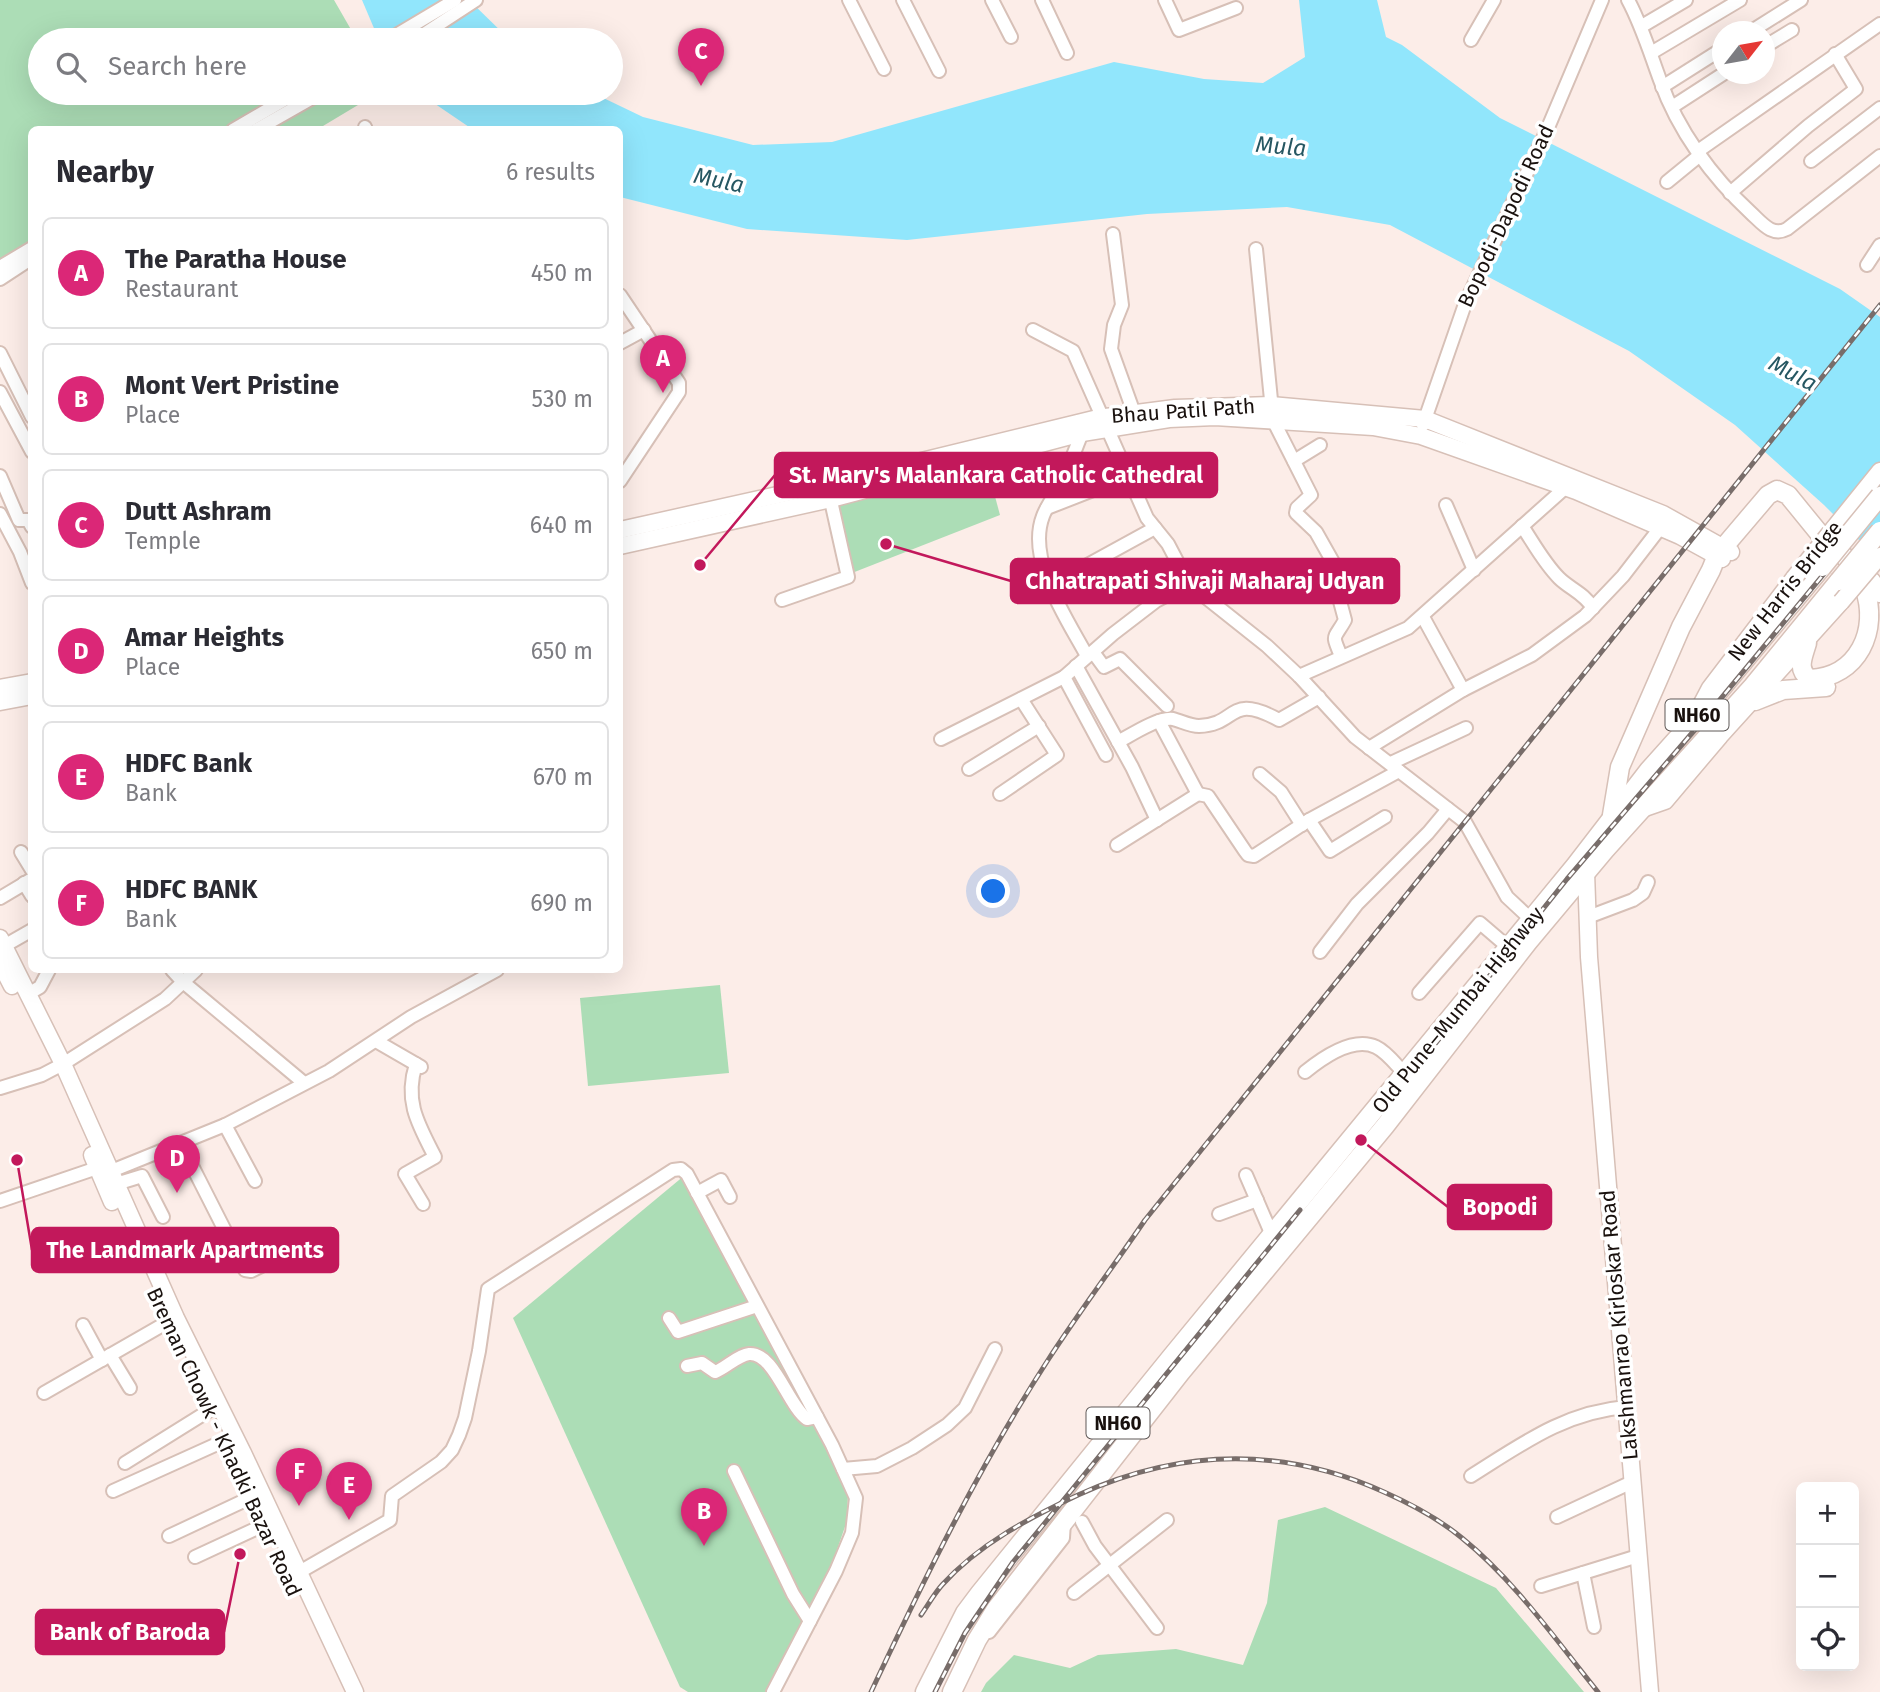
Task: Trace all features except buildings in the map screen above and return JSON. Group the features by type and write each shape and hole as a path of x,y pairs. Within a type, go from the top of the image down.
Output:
{"highway":[{"path":"1612,819 1620,767 1681,627 1722,557 1768,495 1777,490 1782,491 1822,536 1871,581 1880,593"},
{"name":"Old Pune–Mumbai Highway","path":"925,1692 965,1613 1508,947 1535,924 1582,867 1612,819 1649,770 1880,496"},
{"path":"1722,557 1771,505 1779,500 1823,551 1864,587 1876,607 1876,627 1870,646 1861,657 1837,675 1810,679 1803,674 1801,667 1807,643"},
{"name":"NH60","path":"1582,867 1616,837 1753,687 1880,531"},
{"path":"1755,701 1783,690 1840,684 1868,664 1880,646"},
{"path":"1630,743 1637,765 1649,770"},
{"name":"NH60","path":"952,1692 977,1640 996,1609 1073,1522 1090,1490 1181,1372 1385,1126 1535,924"},
{"path":"1075,1476 1090,1490"}],"main road":[{"name":"Bhau Patil Path","path":"623,529 829,491 1082,433 1134,413 1175,408 1425,419 1663,514 1722,557"},
{"name":"Bhau Patil Path","path":"623,545 1105,423 1272,412 1421,436 1566,487 1722,557"},
{"name":"New Harris Bridge","path":"1696,715 1710,688 1880,471"},
{"path":"1642,809 1665,802 1720,736 1807,643 1880,556"},
{"path":"0,688 28,683"},
{"path":"0,702 28,697"},
{"name":"Lakshmanrao Kirloskar Road","path":"1582,867 1650,1692"},
{"name":"Breman Chowk - Khadki Bazar Road","path":"2,942 28,994 106,1175 166,1323 210,1410 223,1429 355,1692"},
{"name":"Breman Chowk - Khadki Bazar Road","path":"0,963 58,1067"},
{"name":"Breman Chowk - Khadki Bazar Road","path":"106,1175 176,1318 264,1525 294,1575 343,1692"}],"street":[{"path":"408,28 454,0"},
{"path":"433,28 476,0"},
{"path":"849,0 884,69"},
{"path":"902,0 939,71"},
{"path":"992,0 1011,37"},
{"path":"1042,0 1067,53"},
{"path":"1165,0 1179,30 1236,8"},
{"path":"1471,40 1494,0"},
{"name":"Bopodi-Dapodi Road","path":"1421,436 1465,304 1547,130 1602,0"},
{"path":"1628,0 1642,26 1662,87 1699,153 1730,193 1767,228 1780,232 1880,156"},
{"path":"1642,26 1686,0"},
{"path":"1651,52 1740,0"},
{"path":"1768,21 1801,0"},
{"path":"1667,182 1699,153 1880,24"},
{"path":"1775,41 1792,30"},
{"path":"1730,193 1808,126 1855,90 1856,85 1835,54"},
{"path":"1662,87 1712,56"},
{"path":"1672,107 1712,82"},
{"path":"240,126 276,105"},
{"path":"263,126 300,105"},
{"path":"1811,161 1880,108"},
{"path":"1113,234 1122,305 1114,325 1111,349 1134,413"},
{"path":"1867,265 1880,245"},
{"path":"1256,249 1272,412 1311,495 1297,508 1296,513 1316,532 1338,571 1338,594 1345,620 1334,640 1341,656"},
{"path":"0,267 28,250"},
{"path":"0,279 28,261"},
{"path":"623,300 679,383 680,392 623,477"},
{"path":"623,341 643,330"},
{"path":"1033,330 1073,351 1147,518 1168,544 1189,584 1267,646 1299,676 1355,737 1470,828 1507,897 1535,924"},
{"path":"0,353 28,409"},
{"path":"0,391 28,444"},
{"path":"1082,433 1061,483 1043,516 1038,537 1040,555 1051,585 1090,654 1104,667 1121,659 1167,706"},
{"path":"1294,461 1320,445"},
{"path":"0,475 19,520 28,520"},
{"path":"1047,508 1129,476"},
{"path":"1299,676 1408,628 1566,487"},
{"path":"782,600 848,577 829,491"},
{"path":"1446,505 1474,570"},
{"path":"0,514 28,573"},
{"path":"1522,526 1548,566 1562,581 1588,599 1593,608"},
{"path":"1369,748 1463,690 1532,655 1593,608 1623,576 1660,527"},
{"path":"1051,585 1155,528"},
{"path":"941,739 1064,677 1156,601 1189,584"},
{"path":"1423,617 1463,690"},
{"path":"1076,666 1157,820"},
{"path":"1064,677 1106,755"},
{"path":"1118,742 1159,721 1169,719 1200,726 1242,708 1261,710 1279,720 1319,697"},
{"path":"1000,794 1057,755 1021,699"},
{"path":"1159,721 1198,794"},
{"path":"969,769 1039,726"},
{"path":"1116,845 1198,794 1208,796 1214,803 1251,856 1395,767 1466,728"},
{"path":"1261,774 1281,792 1329,850 1385,817"},
{"path":"1320,952 1357,904 1428,833 1448,809"},
{"path":"21,852 28,863"},
{"path":"0,898 28,881"},
{"path":"1588,917 1633,900 1643,893 1647,882"},
{"path":"1419,993 1480,923 1508,947"},
{"path":"2,942 28,932"},
{"path":"28,994 40,987 47,973"},
{"path":"175,973 304,1083"},
{"path":"0,1088 58,1067 165,999 193,973"},
{"path":"0,1201 106,1175 225,1125 329,1071 411,1017 492,973"},
{"path":"376,1041 420,1067 411,1080 410,1100 435,1157 405,1174 422,1204"},
{"path":"1305,1072 1326,1055 1368,1045 1376,1047 1405,1074"},
{"path":"225,1125 254,1181"},
{"path":"181,1144 244,1270 251,1271 292,1253"},
{"path":"294,1575 390,1520 393,1496 447,1457 465,1418 488,1289 673,1170 684,1171 817,1417 856,1498 852,1533 836,1571 773,1692"},
{"path":"106,1175 142,1176 163,1217"},
{"path":"1246,1175 1272,1235"},
{"path":"697,1193 721,1180 730,1197"},
{"path":"1219,1214 1257,1200"},
{"path":"669,1318 678,1332 757,1306"},
{"path":"44,1393 166,1323"},
{"path":"83,1325 130,1388"},
{"path":"843,1469 877,1466 912,1448 947,1424 965,1408 995,1349"},
{"path":"688,1366 702,1363 715,1372 746,1354 754,1354 766,1362 777,1375 799,1413 807,1419 817,1417"},
{"path":"1471,1476 1566,1420 1599,1410 1626,1407"},
{"path":"125,1463 210,1410"},
{"path":"113,1492 223,1429"},
{"path":"734,1471 793,1594 810,1621"},
{"path":"1557,1517 1632,1482"},
{"path":"169,1536 252,1497"},
{"path":"1074,1593 1167,1520"},
{"path":"1073,1522 1095,1546 1157,1628"},
{"path":"195,1557 264,1525"},
{"path":"1541,1586 1638,1556"},
{"path":"1583,1573 1594,1627"}],"green space":[{"path":"0,0 334,0 350,28 28,28 28,105 358,105 323,126 28,126 28,267 0,286"},
{"path":"986,463 1000,515 852,573 836,503"},
{"path":"720,985 729,1073 588,1086 580,998"},
{"path":"685,1175 849,1465 847,1521 815,1613 768,1692 688,1692 680,1687 513,1318"},
{"path":"1325,1507 1496,1588 1584,1692 981,1692 986,1683 1014,1655 1070,1668 1098,1655 1176,1649 1243,1665 1267,1603 1278,1520"}],"water":[{"path":"362,0 469,0 498,28 374,28"},
{"name":"Mula","path":"1299,0 1377,0 1386,37 1402,45 1500,118 1840,289 1880,317 1880,561 1824,505 1735,425 1629,351 1390,225 1287,207 1147,214 907,240 747,229 623,198 623,126 468,126 437,105 618,105 643,117 753,145 832,142 1114,62 1204,79 1263,83 1305,57"}],"railway":[{"path":"871,1692 932,1565 999,1440 1060,1342 1145,1220 1880,305"},
{"path":"1419,1064 1567,879 1880,506"},
{"path":"935,1692 965,1633 1013,1562 1300,1210"},
{"path":"921,1615 942,1585 972,1557 1023,1523 1078,1495 1116,1480 1192,1462 1231,1459 1269,1461 1346,1477 1394,1497 1444,1524 1500,1573 1598,1692"}],"place":[{"name":"Dutt Ashram","path":"701,86"},
{"name":"The Paratha House","path":"663,393"},
{"name":"Chhatrapati Shivaji Maharaj Udyan","path":"886,544"},
{"name":"St. Mary's Malankara Catholic Cathedral","path":"700,565"},
{"name":"Bopodi","path":"1361,1140"},
{"name":"The Landmark Apartments","path":"17,1160"},
{"name":"Amar Heights","path":"177,1193"},
{"name":"HDFC BANK","path":"299,1506"},
{"name":"HDFC Bank","path":"349,1520"},
{"name":"Mont Vert Pristine","path":"704,1546"},
{"name":"Bank of Baroda","path":"240,1554"}]}
